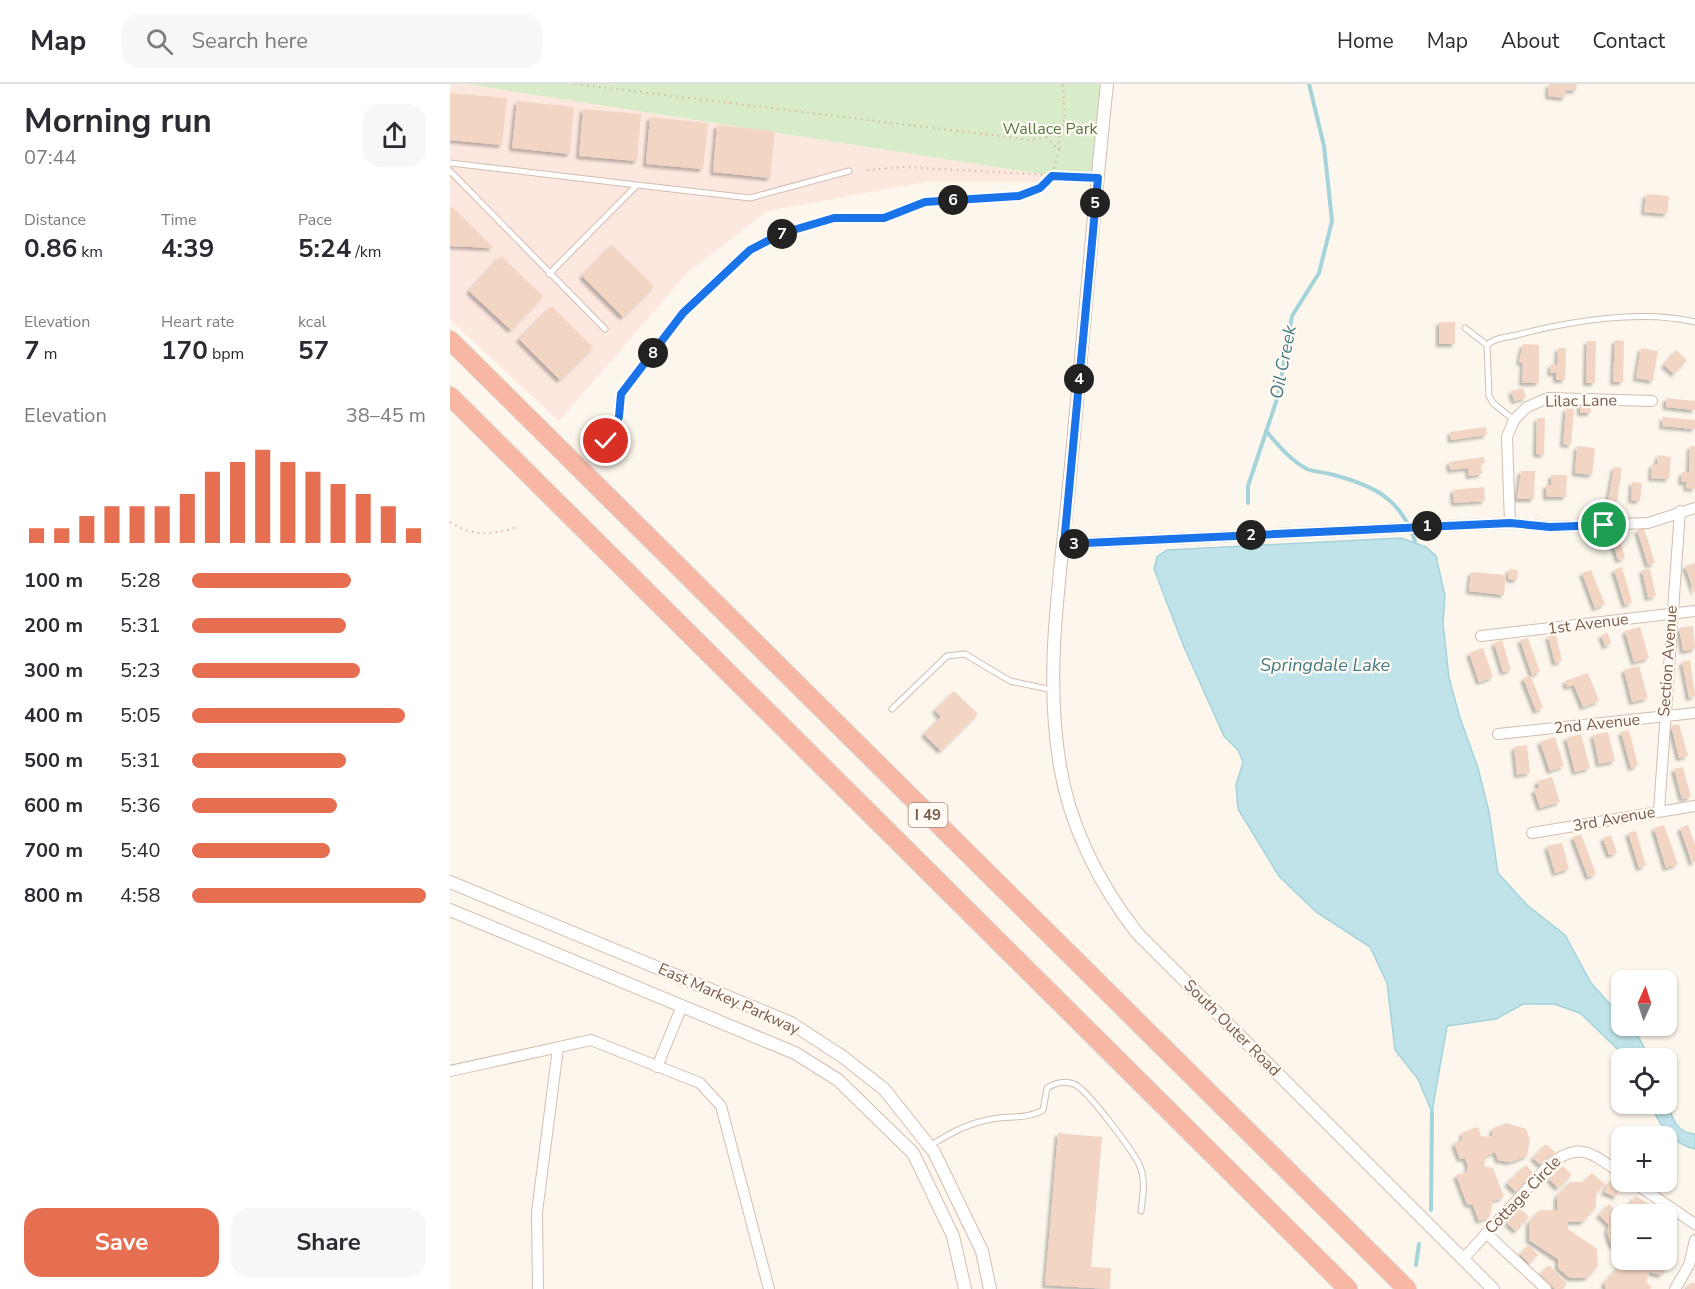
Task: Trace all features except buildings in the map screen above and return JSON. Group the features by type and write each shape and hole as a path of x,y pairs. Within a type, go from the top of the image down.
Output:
{"highway":[{"name":"I 49","path":"450,340 1407,1289"},
{"name":"I 49","path":"450,396 1348,1289"}],"street":[{"path":"1098,178 1107,84"},
{"name":"South Outer Road","path":"1098,178 1064,544 1054,623 1053,717 1060,769 1079,833 1109,893 1128,921 1493,1289"},
{"name":"Lilac Lane","path":"1514,420 1527,407 1548,398 1652,401"},
{"path":"1510,523 1505,449 1514,420"},
{"path":"1064,544 1510,523 1550,527 1648,523 1695,508"},
{"name":"Section Avenue","path":"1659,811 1671,613 1680,511"},
{"name":"1st Avenue","path":"1481,636 1695,611"},
{"name":"2nd Avenue","path":"1498,734 1695,713"},
{"name":"3rd Avenue","path":"1532,833 1695,806"},
{"name":"East Markey Parkway","path":"450,882 791,1023 843,1057 884,1089 929,1146 957,1195 982,1251 990,1289"},
{"name":"East Markey Parkway","path":"450,910 795,1053 838,1080 913,1153 953,1236 964,1289"},
{"path":"657,1066 681,1005"},
{"path":"450,1071 591,1040 700,1083 721,1106 769,1289"},
{"path":"538,1289 537,1212 558,1048"},
{"name":"Cottage Circle","path":"1463,1259 1549,1165 1565,1152 1579,1150 1611,1166"},
{"path":"1649,1192 1695,1224"},
{"path":"1486,1233 1546,1289"},
{"path":"1675,1289 1689,1265 1695,1240"}],"lane":[{"path":"450,163 750,198 849,171"},
{"path":"450,171 605,329"},
{"path":"549,274 638,185"},
{"path":"1487,345 1500,339 1572,323 1660,317 1695,322"},
{"path":"1466,328 1487,345 1490,396 1493,403 1514,420"},
{"path":"892,709 947,656 965,654 1010,681 1053,690"},
{"path":"929,1146 962,1126 991,1119 1035,1115 1043,1110 1047,1088 1058,1082 1073,1084 1088,1094 1139,1165 1144,1182 1141,1211"}],"path":[{"path":"575,84 1031,140 1046,137 1065,120"},
{"path":"606,441 619,417 621,394 683,313 750,250 783,233 834,218 884,218 925,202 1019,196 1040,188 1052,176 1059,150 1059,136 1065,120 1063,84"},
{"path":"1046,137 1059,150"},
{"path":"867,170 902,167 1098,178"},
{"path":"450,522 461,530 486,534 518,527"}],"shaded area":[{"path":"450,84 465,84 1092,182 926,182 768,211 689,271 559,421 450,320"}],"green space":[{"name":"Wallace Park","path":"465,84 1100,84 1092,182"}],"water":[{"name":"Springdale Lake","path":"1401,538 1426,547 1436,556 1445,596 1443,623 1449,678 1478,768 1489,812 1498,873 1527,905 1565,935 1591,983 1611,1005 1611,1036 1638,1036 1645,1048 1617,1048 1580,1013 1554,1004 1523,1004 1496,1019 1447,1026 1432,1112 1418,1079 1395,1050 1387,983 1370,947 1316,912 1279,876 1238,809 1236,785 1243,762 1238,750 1224,736 1184,647 1154,569 1157,557 1167,550"},
{"path":"1656,1114 1672,1114 1683,1131 1695,1134 1695,1149 1677,1140 1677,1126 1663,1126"}],"waterway":[{"name":"Oil Creek","path":"1248,503 1248,486 1278,396 1292,316 1319,273 1332,221 1324,146 1309,84"},
{"path":"1266,431 1290,457 1307,469 1349,479 1385,496 1402,515 1415,541"},
{"path":"1431,1210 1432,1112"},
{"path":"1416,1265 1419,1244"}],"route":[{"path":"606,441 619,417 621,394 683,313 750,250 783,233 834,218 884,218 925,202 1019,196 1040,188 1052,176 1098,178 1064,544 1510,523 1550,527 1604,525"}]}
